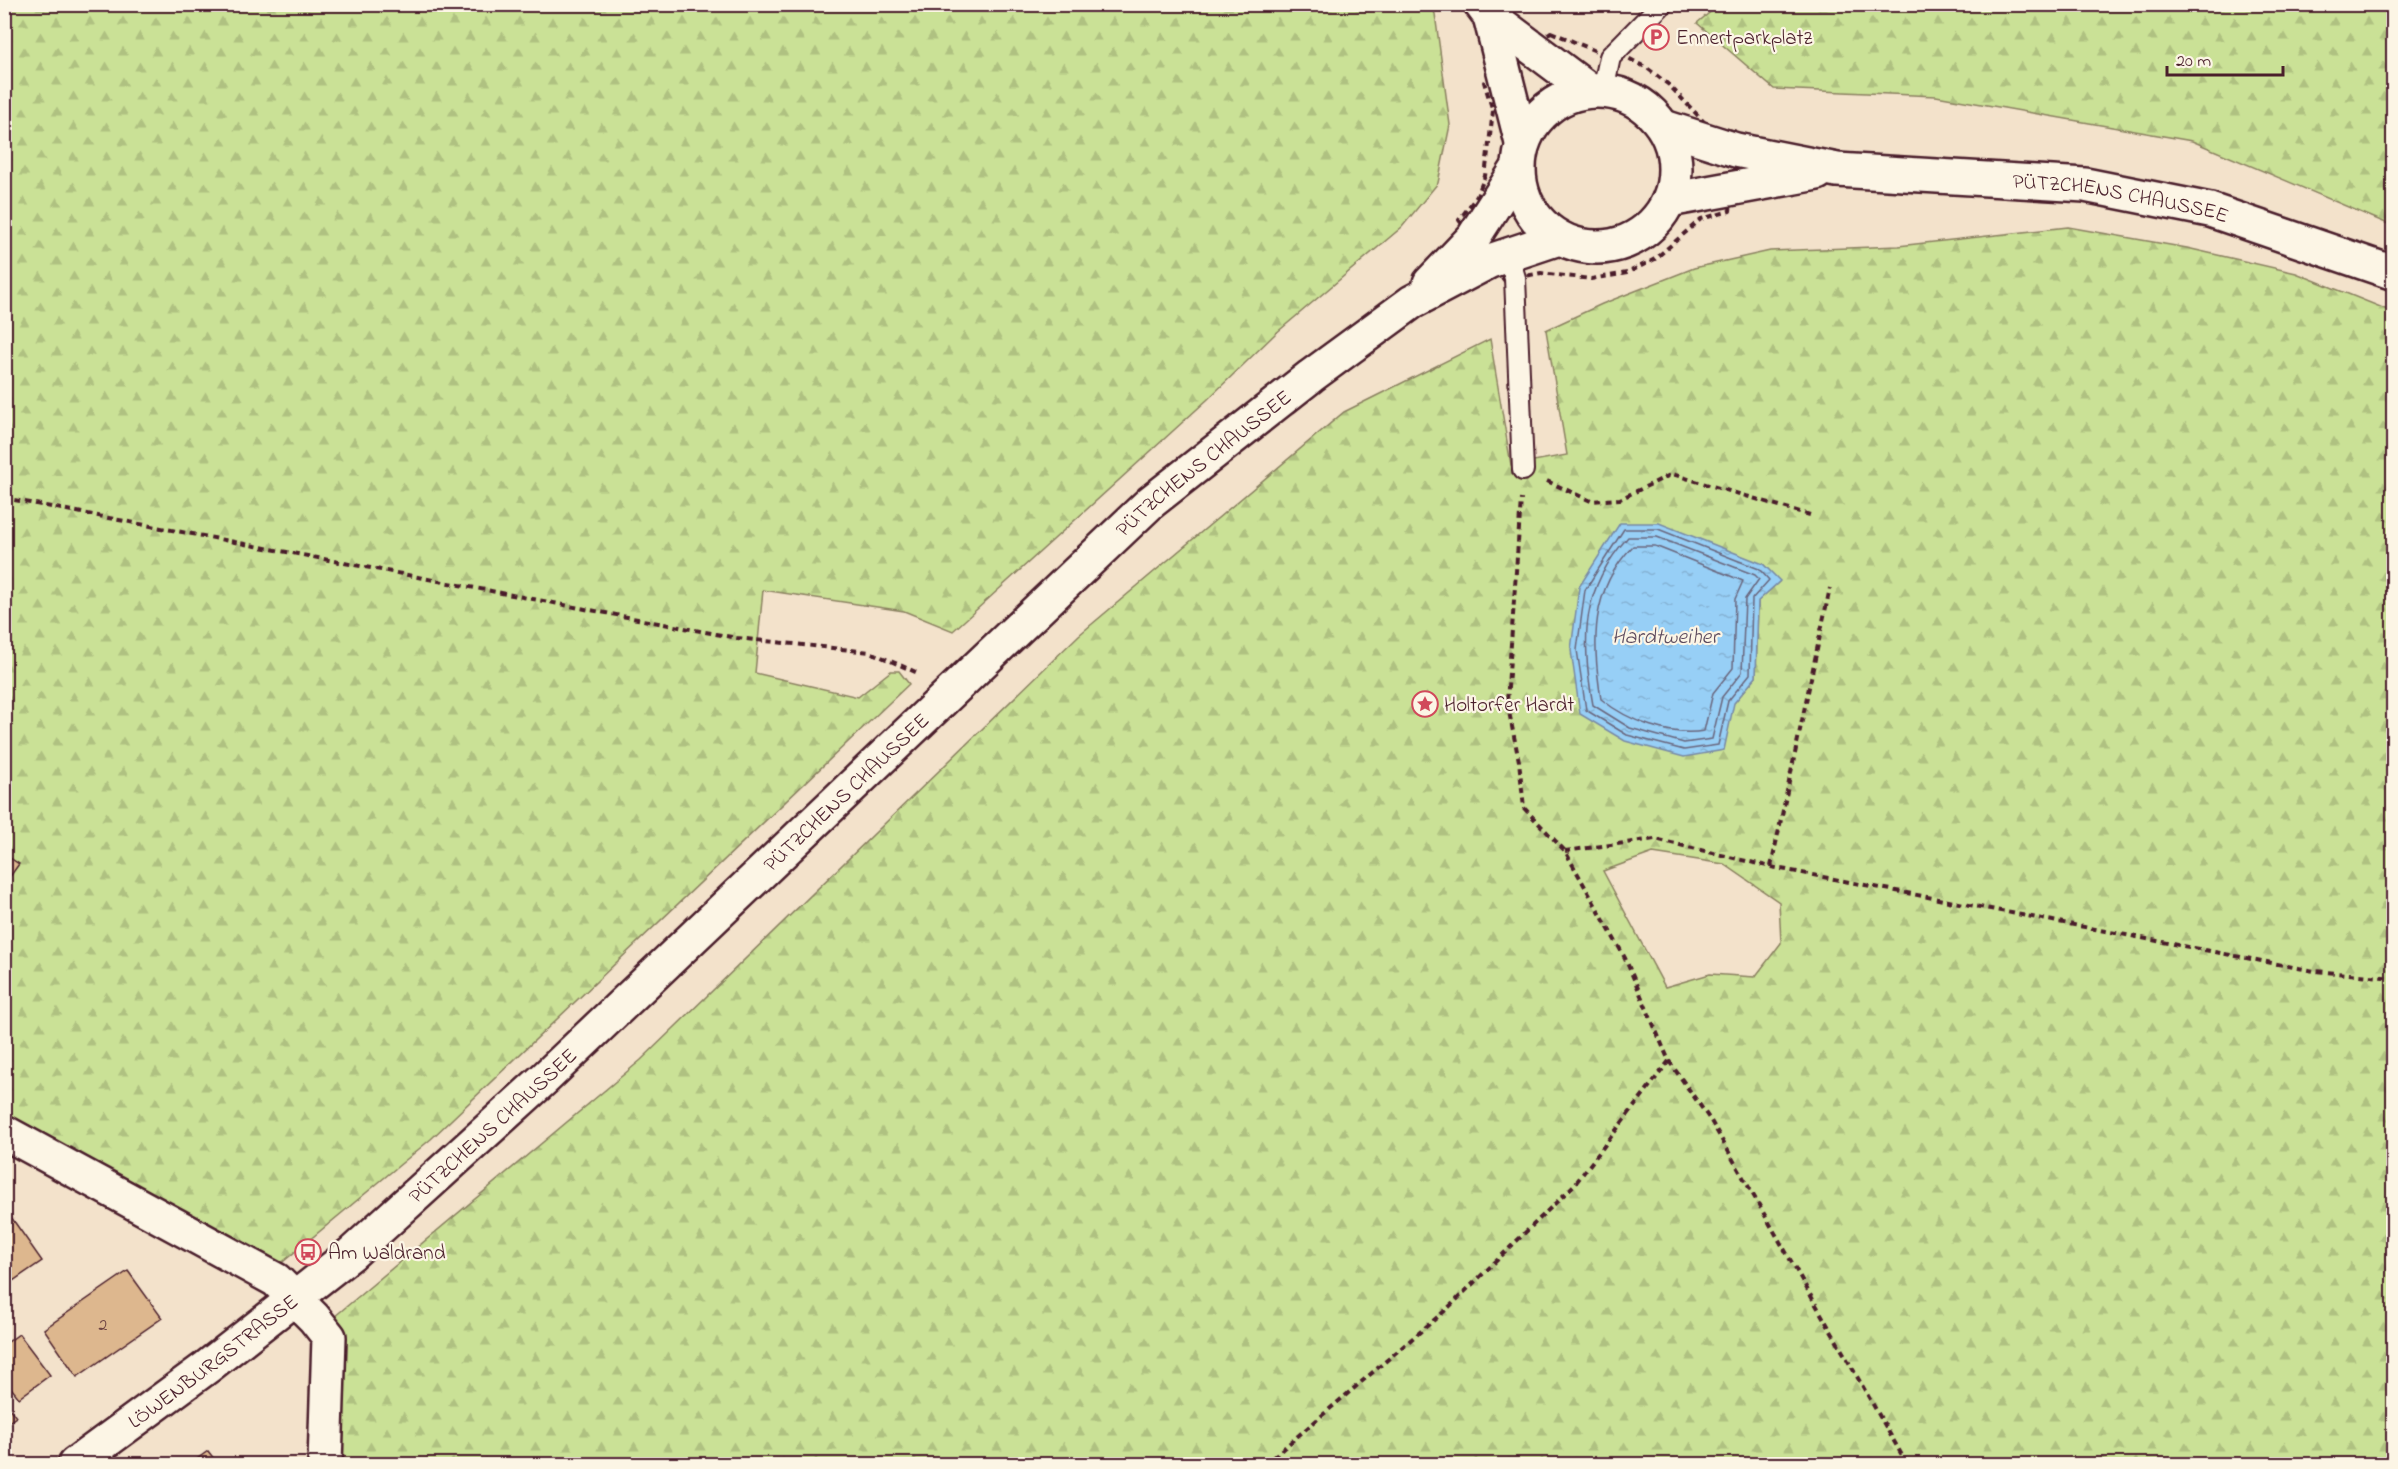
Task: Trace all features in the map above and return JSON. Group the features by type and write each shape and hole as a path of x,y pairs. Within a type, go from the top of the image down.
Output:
{"street":[{"path":"1488,9 1597,91"},
{"path":"1488,9 1520,156 1522,194 1534,216 1558,238 1576,244 1604,247 1630,240 1653,224 1669,200 1676,173 1673,149 1664,127 1648,109 1627,96 1597,91 1577,93 1552,104 1534,121 1520,156"},
{"name":"PÜTZCHENS CHAUSSEE","path":"1664,127 1737,141 1837,170 2085,185 2210,210 2394,273"},
{"name":"PÜTZCHENS CHAUSSEE","path":"295,1299 351,1254 544,1079 1152,502 1311,376 1412,302 1473,237 1520,156"},
{"name":"PÜTZCHENS CHAUSSEE","path":"1669,200 1837,170"},
{"name":"PÜTZCHENS CHAUSSEE","path":"1412,302 1499,261 1558,238"},
{"path":"4,1132 276,1280 295,1299"},
{"name":"LÖWENBURGSTRASSE","path":"75,1464 295,1299 329,1337 325,1464"}],"lane":[{"path":"1597,91 1610,57 1662,4"},
{"path":"1499,261 1523,470"}],"path":[{"path":"1499,261 1541,273 1591,279 1627,273 1655,259 1701,219 1730,212 1737,141"},
{"path":"1810,515 1672,474 1620,499 1591,501 1523,470 1507,702 1519,761 1524,808 1565,851 1625,958 1669,1061 1710,1121 1906,1464"},
{"path":"4,498 737,638 870,652 931,678 946,696"},
{"path":"1770,867 1830,588"},
{"path":"1565,851 1655,839 1770,867 2314,971 2394,978"},
{"path":"1265,1464 1447,1309 1575,1184 1669,1061"}],"green space":[{"path":"5,5 1431,5 1435,14 1450,125 1438,183 1402,227 1275,334 1207,400 953,631 904,611 763,590 755,673 858,697 891,671 899,671 909,684 431,1139 273,1270 5,1114"},
{"path":"1719,5 2393,5 2393,226 2192,141 1936,96 1774,89 1697,23"},
{"path":"2068,227 2187,248 2296,273 2393,312 2393,1464 339,1464 328,1322 641,1060 1079,635 1344,412 1490,339 1511,465 1567,455 1546,330 1602,304 1694,268 1770,251 1898,246","holes":["1763,564 1779,582 1758,601 1756,677 1734,703","1653,853 1724,864 1779,902 1781,943 1755,977 1710,974 1665,987 1603,871"]}],"water":[{"name":"Hardtweiher","path":"1620,523 1659,523 1763,564 1780,581 1758,601 1756,677 1734,703 1724,750 1684,757 1625,741 1580,714 1571,650 1579,587"}],"building":[{"path":"4,854 19,864 4,885"},
{"path":"4,1207 42,1261 4,1287"},
{"path":"128,1271 162,1318 77,1377 44,1329"},
{"path":"19,1334 50,1375 19,1398 4,1379 4,1345"},
{"path":"4,1401 16,1417 4,1425"},
{"path":"208,1451 218,1464 190,1464"}],"place":[{"name":"Ennertparkplatz","path":"1656,37"},
{"name":"Holtorfer Hardt","path":"1425,704"},
{"name":"Am Waldrand","path":"308,1252"}]}
